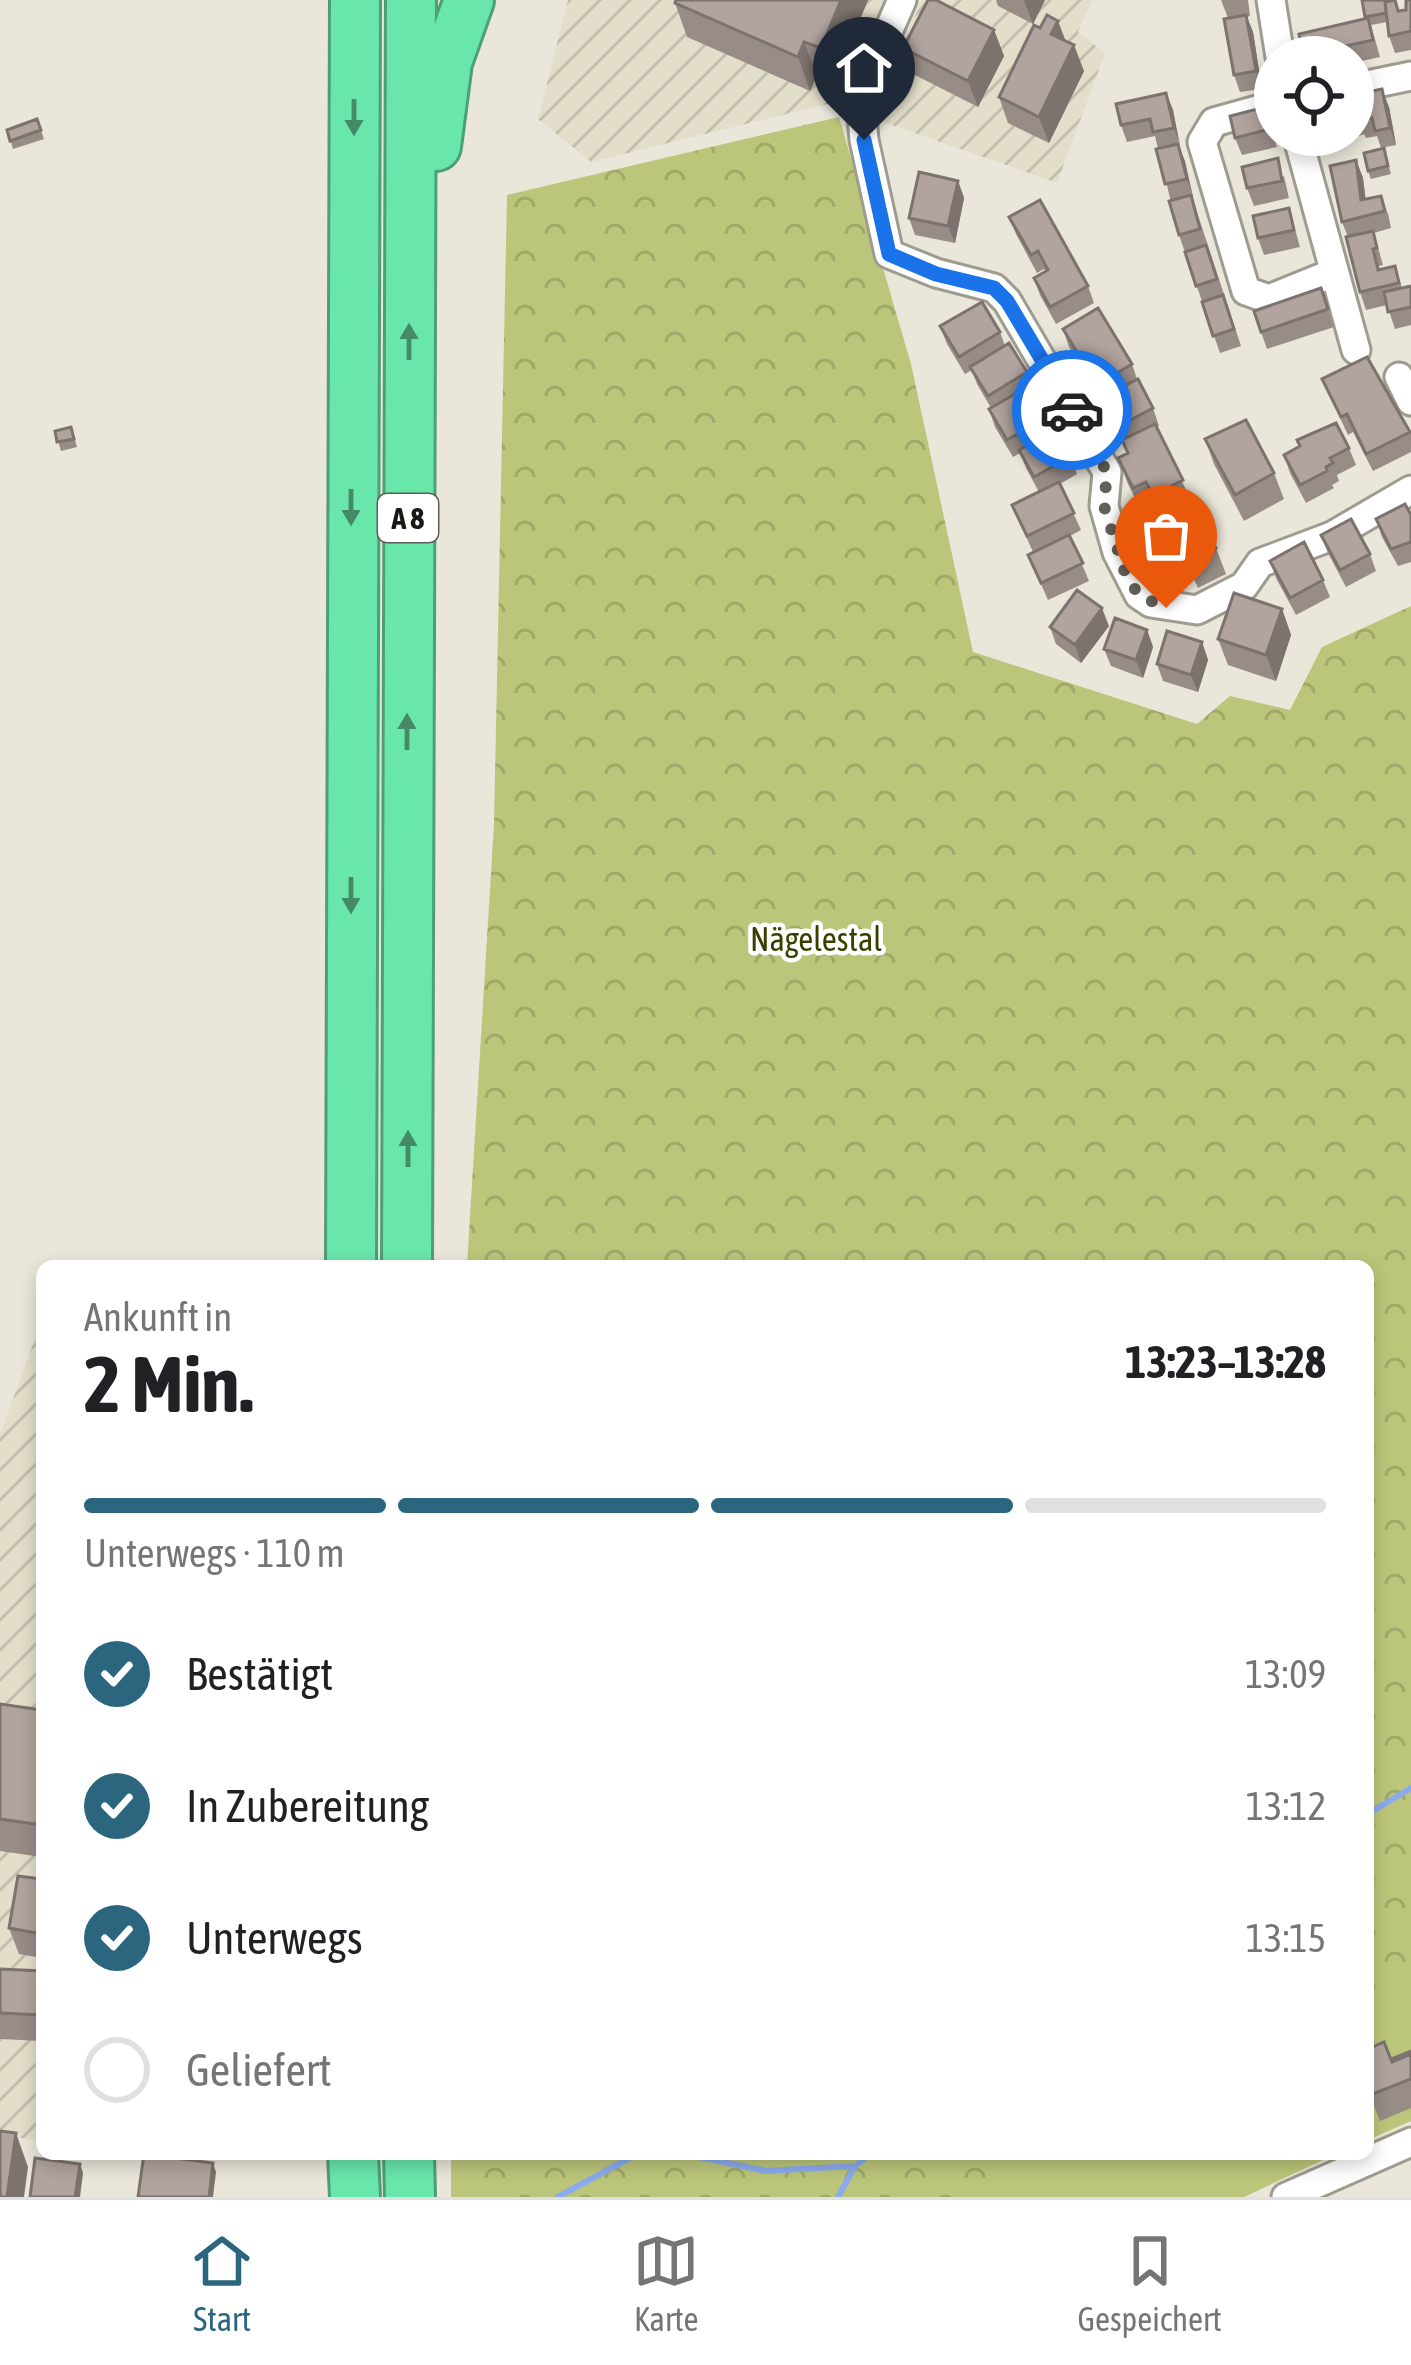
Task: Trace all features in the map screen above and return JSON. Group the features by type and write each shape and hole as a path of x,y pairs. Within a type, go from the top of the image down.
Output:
{"highway":[{"name":"A 8","path":"350,1260 355,0"},
{"name":"A 8","path":"407,1260 411,0"},
{"path":"410,187 434,160 447,62 469,0"},
{"path":"353,2160 355,2197"},
{"path":"409,2160 410,2197"}],"street":[{"path":"902,0 860,95 864,140 889,254 936,274 994,288 1007,301 1107,472 1104,506 1117,552 1139,595 1151,604 1197,610 1244,586 1260,563 1332,536 1411,490"},
{"path":"1271,0 1277,36"},
{"path":"1374,84 1411,76"},
{"path":"1254,111 1214,122 1202,142 1246,291 1269,299 1333,273"},
{"path":"1302,156 1356,350"},
{"path":"1374,2158 1411,2142"},
{"path":"1286,2197 1370,2160"}],"shaded area":[{"path":"568,0 894,0 848,99 591,162 538,119"},
{"path":"922,0 1092,0 1078,32 1105,53 1057,183 875,119 873,107"},
{"path":"36,1336 36,2139 0,2136 0,1435"}],"green space":[{"name":"Nägelestal","path":"839,117 911,364 973,652 1197,724 1230,696 1290,710 1322,647 1411,606 1411,1990 1374,1998 1374,1260 467,1260 494,824 507,195"},
{"path":"1411,1720 1411,2121 1374,2137 1374,1745"},
{"path":"451,2160 1323,2160 1244,2197 451,2197"},
{"path":"476,2160 1016,2160 956,2197 478,2197"}],"building":[{"path":"676,0 841,0 821,48 804,42 798,57"},
{"path":"928,0 994,30 968,81 903,48"},
{"path":"1362,0 1385,0 1386,13 1365,17"},
{"path":"1395,0 1398,11 1406,10 1406,0 1411,0 1411,31 1389,36 1385,2"},
{"path":"1047,15 1058,21 1051,34 1074,45 1039,117 999,97 1034,25 1040,28"},
{"path":"1246,15 1254,71 1234,75 1224,19"},
{"path":"1368,18 1372,36 1299,36"},
{"path":"1382,89 1390,128 1375,131 1374,91"},
{"path":"1166,93 1174,128 1153,132 1150,119 1121,125 1116,104"},
{"path":"1254,110 1254,133 1235,138 1230,116"},
{"path":"37,119 41,130 10,141 7,130"},
{"path":"1178,144 1187,179 1165,184 1156,149"},
{"path":"1384,148 1388,166 1368,171 1365,156 1374,156 1374,150"},
{"path":"1278,158 1282,181 1247,188 1242,167"},
{"path":"1356,160 1361,200 1381,196 1385,211 1342,222 1330,166"},
{"path":"919,172 958,181 948,226 909,218"},
{"path":"1191,195 1200,229 1179,235 1169,201"},
{"path":"1040,200 1088,286 1050,307 1034,278 1048,270 1038,251 1031,255 1009,217"},
{"path":"1289,208 1294,230 1258,238 1253,216"},
{"path":"1373,231 1378,270 1395,266 1399,283 1360,292 1346,237"},
{"path":"1206,245 1217,279 1196,286 1185,252"},
{"path":"1411,286 1411,307 1388,312 1384,292"},
{"path":"1321,288 1328,309 1261,332 1254,311"},
{"path":"1223,295 1234,329 1213,336 1202,302"},
{"path":"982,302 1000,332 959,357 940,326"},
{"path":"1098,308 1132,364 1097,385 1063,329"},
{"path":"1009,343 1027,372 988,396 970,367"},
{"path":"1367,357 1410,432 1366,454 1347,414 1341,417 1322,379"},
{"path":"1138,379 1153,408 1119,426 1104,396"},
{"path":"1034,383 1051,414 1007,440 989,409"},
{"path":"1246,420 1274,473 1235,495 1205,439"},
{"path":"1336,423 1349,448 1330,458 1333,463 1327,471 1300,485 1284,455 1300,446 1297,440"},
{"path":"1155,424 1183,480 1153,495 1146,482 1133,488 1118,458 1128,453 1122,440"},
{"path":"71,427 74,439 57,442 55,431"},
{"path":"1056,430 1071,456 1034,477 1019,450"},
{"path":"1059,482 1074,513 1027,536 1012,505"},
{"path":"1188,493 1216,548 1189,562 1182,549 1171,555 1155,525 1165,519 1160,508"},
{"path":"1405,504 1411,515 1411,542 1391,549 1376,519"},
{"path":"1351,519 1370,554 1340,570 1321,535"},
{"path":"1069,535 1083,563 1041,583 1028,555"},
{"path":"1304,542 1323,580 1290,598 1270,561"},
{"path":"1077,590 1102,608 1075,645 1050,627"},
{"path":"1234,593 1282,609 1266,655 1218,639"},
{"path":"1115,618 1147,630 1136,660 1104,649"},
{"path":"1167,631 1202,642 1191,675 1157,664"},
{"path":"0,1704 36,1709 36,1824 0,1819"},
{"path":"18,1876 36,1878 36,1933 9,1928"},
{"path":"0,1969 36,1971 36,2015 0,2013"},
{"path":"1384,2042 1392,2062 1411,2054 1411,2079 1374,2093 1374,2046"},
{"path":"0,2131 16,2133 7,2197 0,2197"},
{"path":"35,2158 80,2164 75,2197 30,2197"},
{"path":"143,2160 213,2163 209,2197 138,2197"}],"waterway":[{"path":"1374,1810 1411,1788"},
{"path":"558,2197 626,2160"},
{"path":"714,2160 766,2171 855,2166"},
{"path":"838,2197 862,2160"}],"way so far":[{"path":"1072,410 1107,472 1104,506 1126,576 1139,595 1166,608"}],"route":[{"path":"864,140 889,254 936,274 994,288 1007,301 1072,410"}]}
